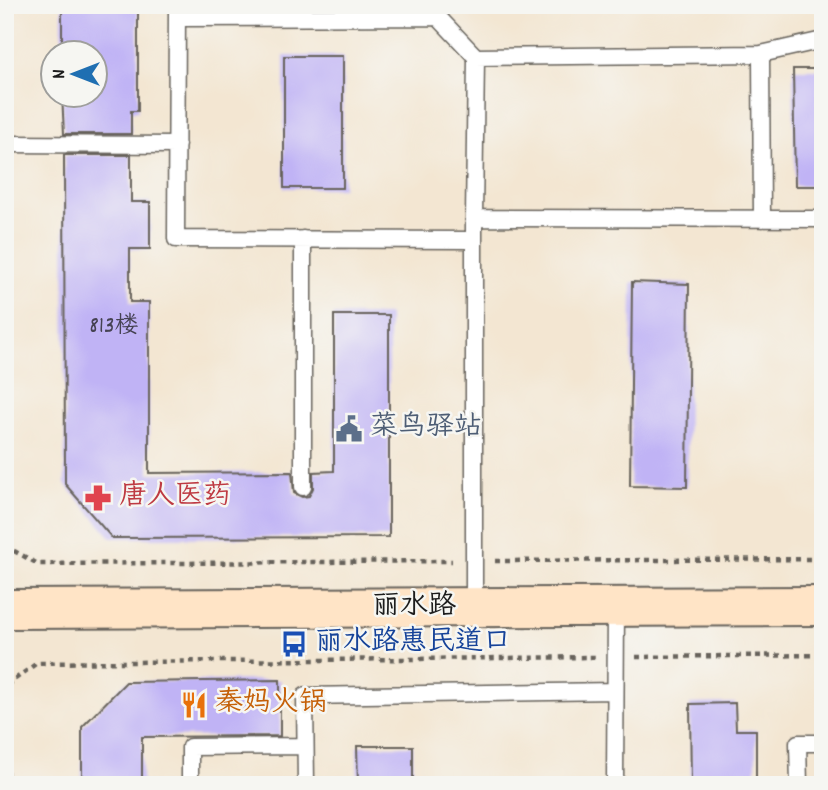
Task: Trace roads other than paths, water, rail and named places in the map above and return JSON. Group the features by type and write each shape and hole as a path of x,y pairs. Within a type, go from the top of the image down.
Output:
{"street":[{"name":"丽水路","path":"5,609 823,606"}],"lane":[{"path":"474,240 176,239 177,12 438,11 476,57 474,607"},
{"path":"476,57 761,54 823,40"},
{"path":"761,54 762,219"},
{"path":"6,144 177,145"},
{"path":"474,218 823,219"},
{"path":"303,239 303,487"},
{"path":"615,785 616,607"},
{"path":"306,785 305,696 615,691"},
{"path":"799,785 798,743 823,743"},
{"path":"190,785 190,747 305,746"}],"place":[{"name":"菜鸟驿站","path":"349,429"},
{"name":"唐人医药","path":"98,498"},
{"name":"丽水路惠民道口","path":"294,644"},
{"name":"秦妈火锅","path":"194,705"}]}
